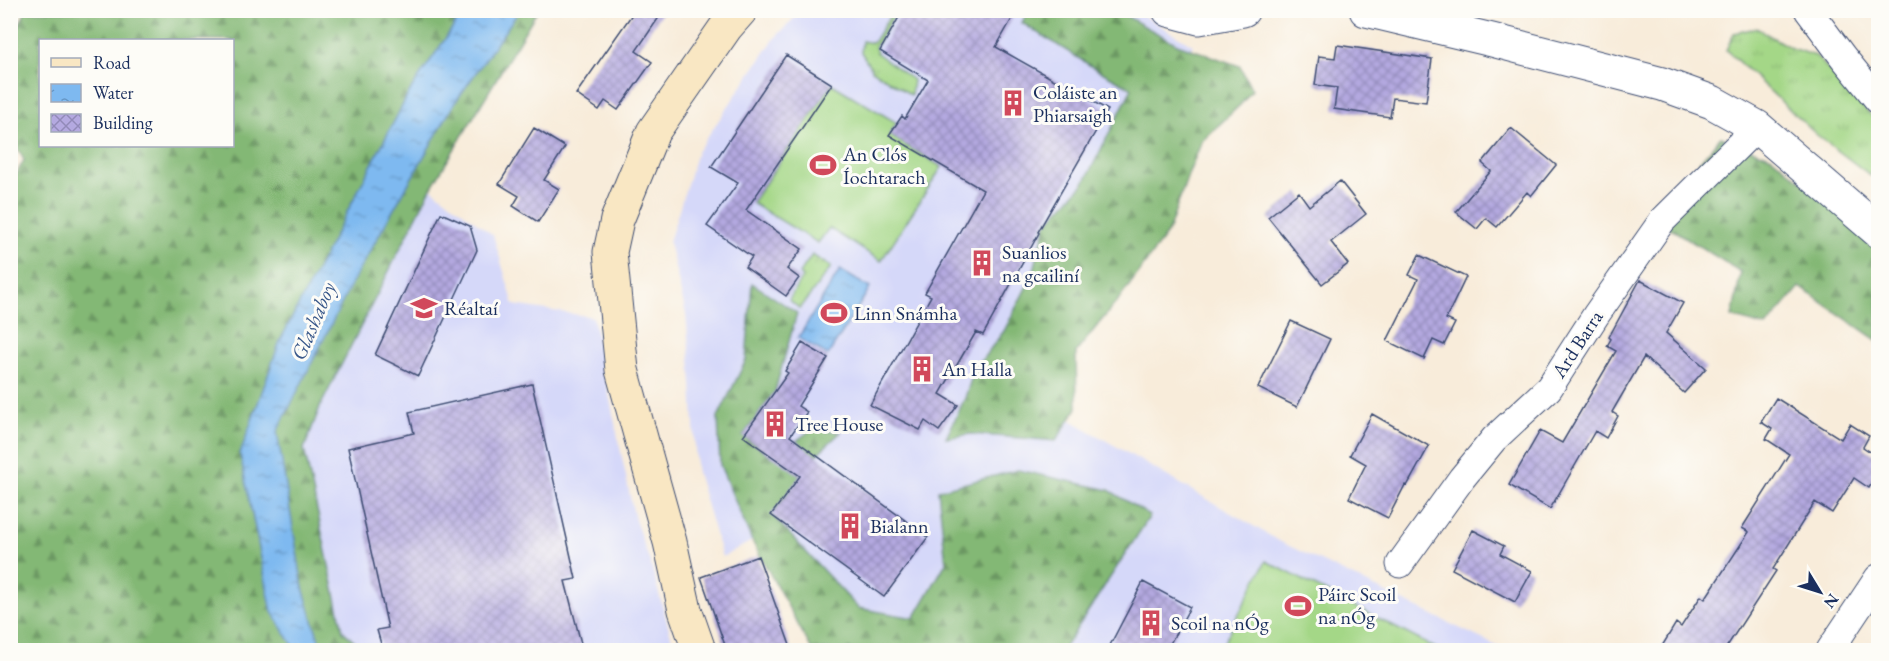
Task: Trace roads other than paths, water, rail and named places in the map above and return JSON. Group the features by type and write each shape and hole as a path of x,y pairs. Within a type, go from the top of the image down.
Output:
{"main road":[{"path":"699,651 685,610 672,548 622,370 610,252 617,220 653,132 726,27 741,10"}],"street":[{"path":"1169,10 1199,18 1243,10"},
{"path":"1366,10 1662,84 1712,102 1757,127 1878,231"},
{"path":"1808,10 1878,100"},
{"name":"Ard Barra","path":"1400,564 1462,478 1494,439 1549,388 1596,315 1662,221 1757,127"},
{"path":"1830,651 1878,578"}],"water":[{"name":"Glashaboy","path":"464,11 519,11 454,104 355,277 277,432 303,588 322,650 296,650 272,612 240,454 280,341 410,91"},
{"name":"Linn Snámha","path":"840,270 870,288 828,355 798,338"}],"place":[{"name":"Coláiste an Phiarsaigh","path":"1013,103"},
{"name":"An Clós Íochtarach","path":"823,165"},
{"name":"Suanlios na gcailiní","path":"982,263"},
{"name":"Réaltaí","path":"424,308"},
{"name":"Linn Snámha","path":"834,313"},
{"name":"An Halla","path":"922,369"},
{"name":"Tree House","path":"775,424"},
{"name":"Bialann","path":"850,526"},
{"name":"Páirc Scoil na nÓg","path":"1298,606"},
{"name":"Scoil na nÓg","path":"1151,623"}]}
